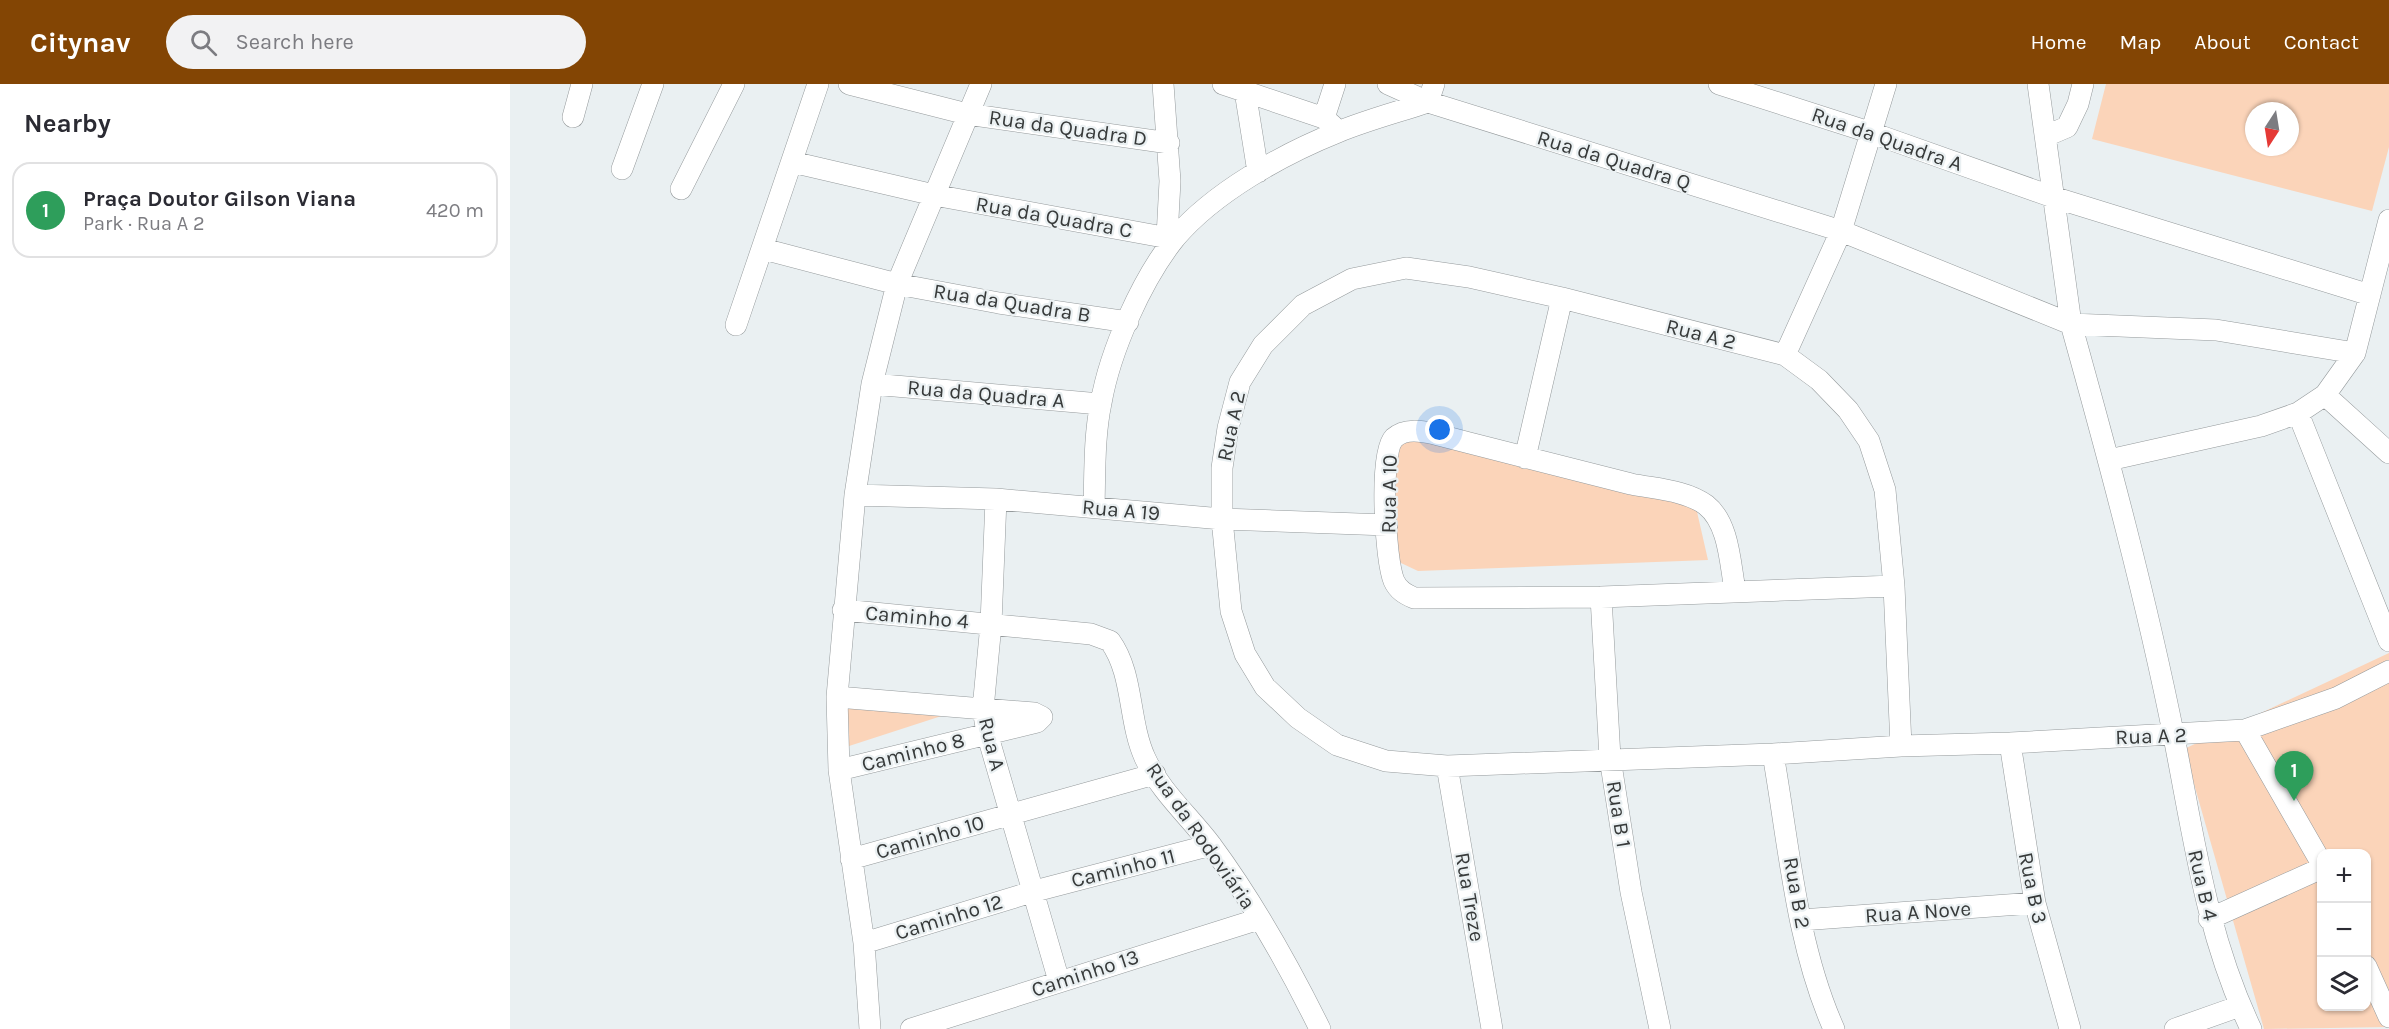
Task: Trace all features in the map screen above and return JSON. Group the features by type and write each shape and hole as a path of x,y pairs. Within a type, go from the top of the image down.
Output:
{"street":[{"path":"573,117 582,84"},
{"path":"622,169 652,84"},
{"path":"681,189 734,84"},
{"path":"736,325 818,84"},
{"name":"Rua da Quadra D","path":"849,84 967,114 1169,142"},
{"path":"870,1029 864,943 850,859 839,770 837,697 855,495 872,384 897,284 981,84"},
{"path":"1094,507 1100,404 1110,366 1128,322 1170,238 1169,142 1163,84"},
{"path":"1223,84 1331,125"},
{"path":"1331,125 1335,84"},
{"name":"Rua da Quadra Q","path":"1388,84 1431,93 1841,231 2071,324 2216,330 2355,353"},
{"name":"Rua da Quadra A","path":"1719,84 1872,133 2054,197 2370,295"},
{"path":"1785,355 1841,231 1886,84"},
{"name":"Rua B 4","path":"2038,84 2071,324 2109,460 2174,736 2209,919 2240,1006 2251,1029"},
{"path":"2046,136 2067,127 2078,104 2083,84"},
{"path":"1245,91 1258,172"},
{"path":"1170,238 1258,172 1331,125 1431,93"},
{"name":"Rua da Quadra C","path":"792,162 934,195 1170,238"},
{"path":"2109,460 2261,426 2298,413 2325,395 2355,353 2389,220"},
{"name":"Rua da Quadra B","path":"763,249 897,284 999,303 1128,322"},
{"name":"Rua A 2","path":"1901,746 1894,586 1885,490 1869,441 1848,410 1819,380 1785,355 1562,298 1469,277 1406,268 1352,279 1303,305 1263,345 1240,382 1228,428 1222,468 1222,519 1231,612 1245,654 1266,687 1298,718 1337,745 1386,761 1447,766 2174,736 2245,730 2336,698 2389,671"},
{"path":"1525,458 1562,298"},
{"name":"Rua da Quadra A","path":"872,384 1100,404"},
{"path":"2325,395 2389,453"},
{"path":"2298,413 2389,641"},
{"name":"Rua A 10","path":"1735,590 1725,537 1718,518 1706,505 1687,495 1417,431 1402,433 1388,447 1385,462 1387,525 1394,580 1402,593 1414,598 1601,597 1735,590 1894,586"},
{"name":"Rua A 19","path":"855,495 996,499 1222,519 1387,525"},
{"name":"Rua A","path":"996,499 991,624 983,709 987,733 1010,815 1035,891 1059,981"},
{"name":"Rua B 1","path":"1601,597 1610,758 1631,892 1660,1029"},
{"name":"Caminho 4","path":"843,610 1101,637"},
{"name":"Rua da Rodoviária","path":"1101,637 1110,641 1120,660 1138,740 1155,774 1211,845 1259,919 1299,987 1320,1029"},
{"path":"837,697 983,709"},
{"name":"Caminho 8","path":"839,770 1037,722 1042,717 1034,713 983,709"},
{"path":"2245,730 2317,857"},
{"name":"Rua B 3","path":"2010,743 2035,903 2070,1029"},
{"name":"Rua B 2","path":"1773,754 1801,920 1818,993 1834,1029"},
{"name":"Rua Treze","path":"1447,766 1492,1029"},
{"name":"Caminho 10","path":"850,859 1155,774"},
{"name":"Caminho 11","path":"1035,891 1211,845"},
{"path":"2209,919 2317,868"},
{"name":"Caminho 12","path":"864,943 1035,891"},
{"name":"Rua A Nove","path":"1801,920 2035,903"},
{"name":"Caminho 13","path":"911,1029 1259,919"},
{"path":"2371,975 2389,1017"},
{"path":"2175,1029 2240,1006"}],"shaded area":[{"path":"2106,84 2389,84 2389,147 2372,211 2092,139"},
{"path":"1412,431 1695,503 1708,560 1418,571 1401,563 1394,555 1391,449"},
{"path":"2389,653 2389,1027 2264,1029 2184,749"},
{"path":"843,703 960,710 846,747"}],"place":[{"name":"Praça Doutor Gilson Viana","path":"2294,801"}]}
